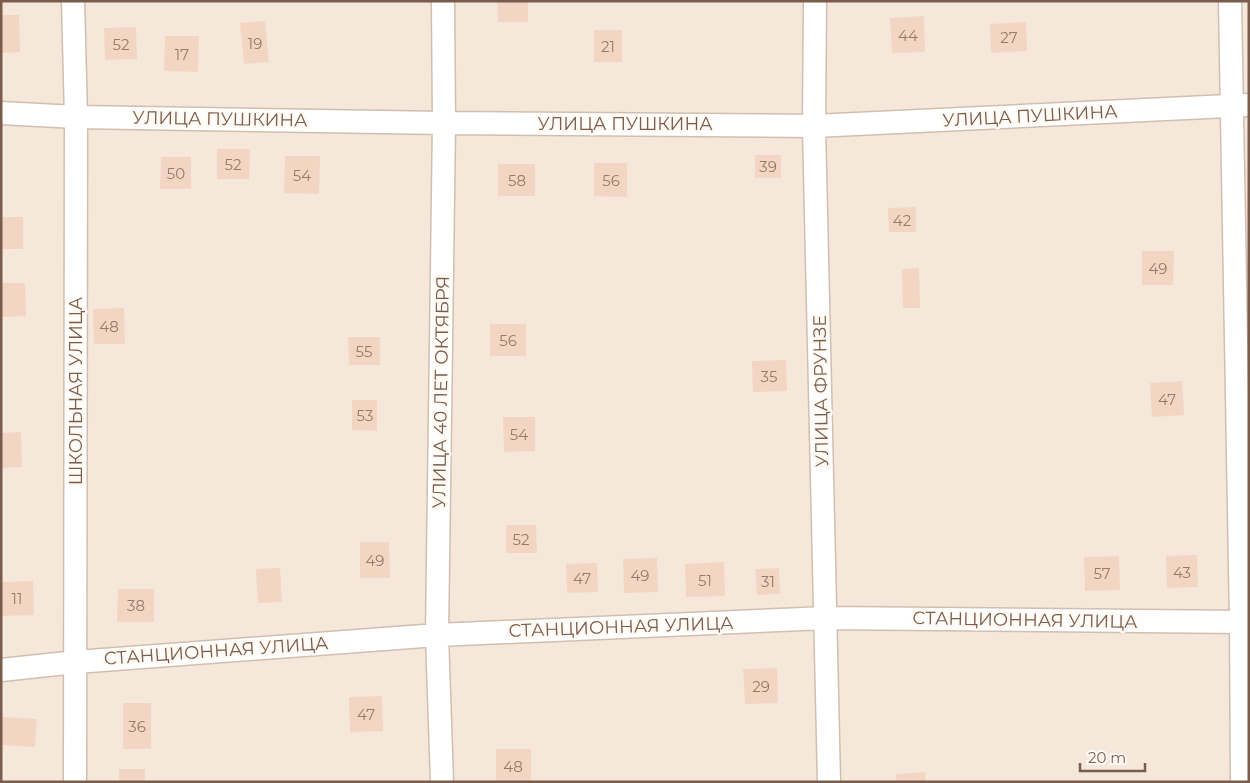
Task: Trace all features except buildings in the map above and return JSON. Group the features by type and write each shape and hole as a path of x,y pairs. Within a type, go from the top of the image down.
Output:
{"street":[{"name":"ШКОЛЬНАЯ УЛИЦА","path":"73,1 76,117 75,782"},
{"name":"УЛИЦА 40 ЛЕТ ОКТЯБРЯ","path":"442,782 437,635 444,123 443,1"},
{"name":"УЛИЦА ФРУНЗЕ","path":"815,1 814,126 829,782"},
{"path":"1230,1 1241,106 1242,782"},
{"name":"УЛИЦА ПУШКИНА","path":"1,114 444,123 814,126 1241,106"},
{"name":"СТАНЦИОННАЯ УЛИЦА","path":"1,670 76,662 437,635 826,618 1241,622"}],"shaded area":[{"path":"1,1 1249,1 1249,782 1,782"}]}
